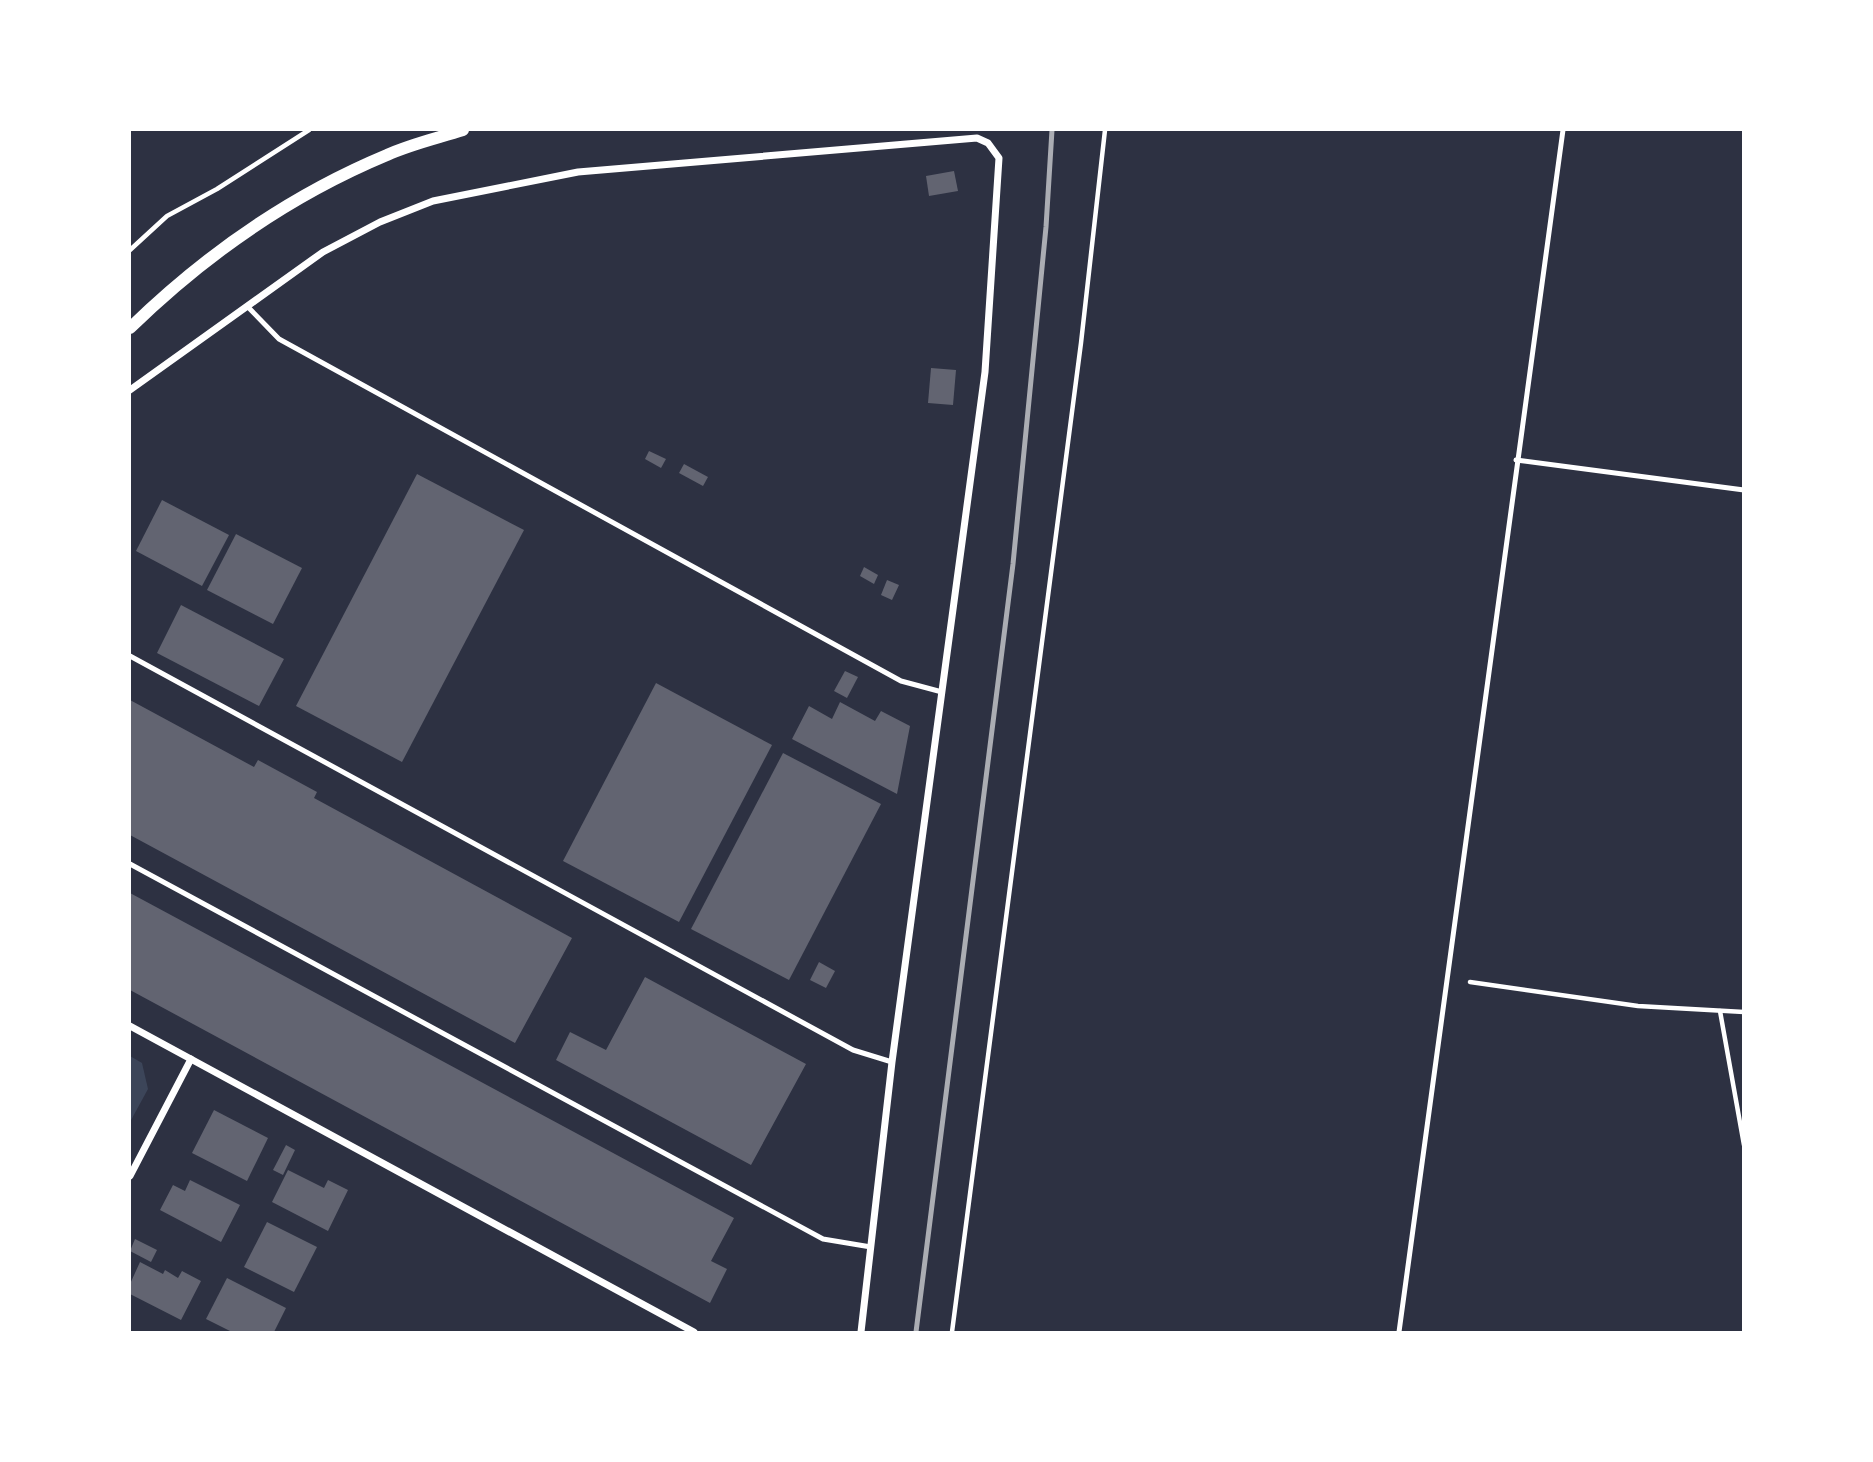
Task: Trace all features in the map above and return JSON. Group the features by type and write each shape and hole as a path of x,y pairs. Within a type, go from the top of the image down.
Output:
{"street":[{"path":"130,328 202,263 304,194 388,154 463,130"},
{"path":"130,390 246,304 323,252 380,222 433,201 502,185 578,172 977,138 988,143 999,158 985,372 892,1062 860,1332"},
{"path":"130,1026 694,1332"},
{"path":"130,1177 191,1059"}],"lane":[{"path":"1399,1332 1563,130"},
{"path":"246,304 279,339 444,432 901,681 942,692"},
{"path":"1516,460 1744,490"},
{"path":"130,656 853,1049 892,1062"},
{"path":"130,864 823,1239 871,1247"}],"path":[{"path":"130,250 167,216 217,190 309,130"},
{"path":"952,1332 1079,357 1105,130"},
{"path":"1449,979 1638,1006 1744,1012"},
{"path":"1720,1011 1744,1145"}],"shaded area":[{"path":"130,1056 142,1063 148,1089 130,1122"}],"building":[{"path":"954,171 958,191 929,196 926,176"},
{"path":"931,368 956,370 953,405 928,403"},
{"path":"649,451 666,459 661,468 645,459"},
{"path":"684,464 708,477 703,486 679,473"},
{"path":"417,474 524,530 402,762 296,706"},
{"path":"162,500 229,535 202,586 136,551"},
{"path":"236,534 302,568 273,624 207,590"},
{"path":"864,567 878,575 874,584 860,576"},
{"path":"887,580 899,585 892,600 881,595"},
{"path":"181,605 284,659 259,706 157,653"},
{"path":"845,671 858,677 847,698 834,691"},
{"path":"656,683 772,745 679,922 563,861"},
{"path":"130,700 254,767 258,760 317,792 314,798 572,938 515,1043 130,835"},
{"path":"840,702 875,721 881,711 910,726 897,794 792,739 809,706 832,719"},
{"path":"783,753 881,804 789,980 691,929"},
{"path":"130,893 734,1218 711,1261 727,1269 710,1303 130,990"},
{"path":"819,962 835,971 826,988 810,980"},
{"path":"645,977 806,1064 751,1165 556,1060 570,1032 606,1050"},
{"path":"214,1110 268,1138 247,1181 192,1153"},
{"path":"286,1145 295,1150 283,1175 273,1170"},
{"path":"288,1170 324,1188 328,1180 348,1190 328,1231 272,1202"},
{"path":"190,1180 240,1205 221,1242 160,1210 173,1185 185,1191"},
{"path":"267,1222 317,1247 294,1292 244,1267"},
{"path":"135,1239 157,1250 151,1262 130,1251"},
{"path":"140,1262 163,1274 165,1270 178,1278 182,1271 201,1281 181,1320 130,1294 130,1284"},
{"path":"227,1278 286,1308 274,1332 232,1332 206,1319"}],"railway":[{"path":"916,1332 1013,564 1046,227 1052,130"}]}
